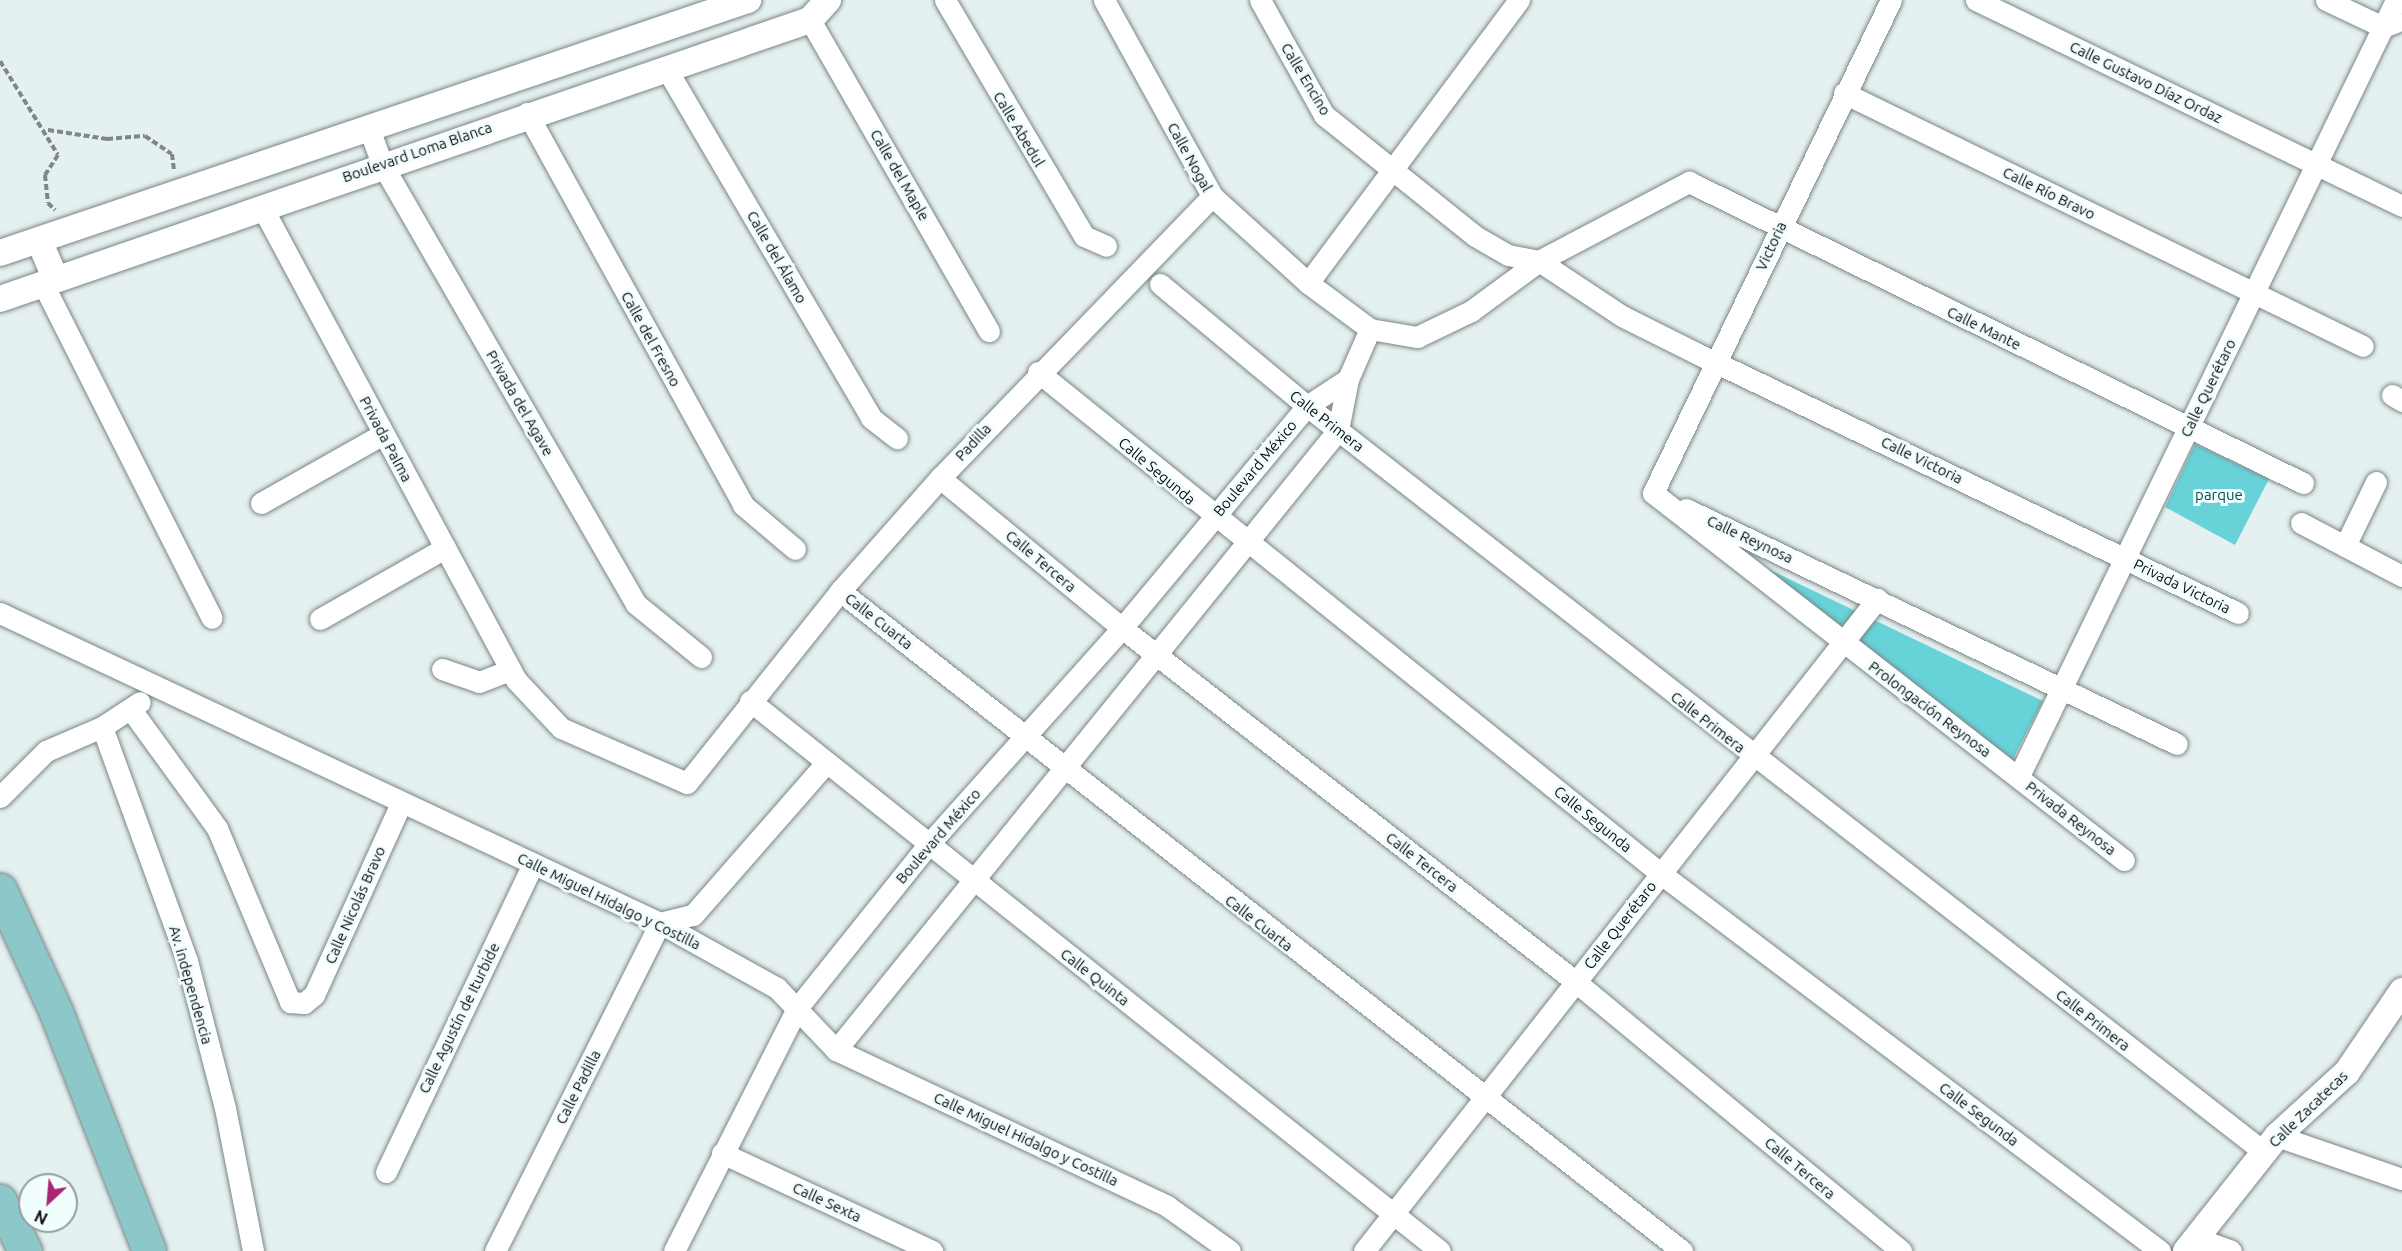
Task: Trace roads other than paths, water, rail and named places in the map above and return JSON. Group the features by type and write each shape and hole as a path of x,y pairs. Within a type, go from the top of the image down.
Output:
{"main road":[{"path":"0,890 56,1012 149,1251"},
{"path":"0,1201 25,1251"}],"street":[{"path":"0,253 368,126 748,0"},
{"name":"Boulevard Loma Blanca","path":"0,299 526,113 666,68 828,0"},
{"name":"Calle Abedul","path":"945,0 1084,236 1106,246"},
{"name":"Calle Nogal","path":"1104,0 1212,196 1308,282 1370,329"},
{"name":"Calle Encino","path":"1260,0 1324,115 1475,236 1508,255 1539,261"},
{"path":"1308,282 1519,0"},
{"name":"Victoria","path":"1653,493 1844,93 1891,0"},
{"name":"Calle Gustavo Díaz Ordaz","path":"1976,0 2402,206"},
{"path":"2326,0 2393,23"},
{"name":"Calle Querétaro","path":"2019,776 2064,689 2317,164 2393,23 2396,0"},
{"name":"Calle del Maple","path":"807,10 989,331"},
{"name":"Calle del Álamo","path":"666,68 871,418 897,438"},
{"name":"Calle Río Bravo","path":"1844,93 2363,346"},
{"name":"Calle del Fresno","path":"526,113 743,505 795,549"},
{"name":"Privada del Agave","path":"368,126 382,165 636,604 701,657"},
{"name":"Calle Mante","path":"1539,261 1689,182 1779,229 2303,483"},
{"name":"Padilla","path":"750,701 840,591 940,478 1038,372 1212,196"},
{"name":"Privada Palma","path":"262,207 511,670 561,728 687,783 750,701"},
{"path":"39,240 50,282 212,618"},
{"path":"836,1050 1338,430 1348,379 1370,329 1418,337 1471,311 1539,261"},
{"name":"Calle Victoria","path":"1539,261 1622,316 2127,559"},
{"name":"Calle Primera","path":"1160,284 1307,406 1752,757 2271,1144 2402,1179"},
{"name":"Calle Segunda","path":"1038,372 1214,517 1249,540 1660,873 2160,1251"},
{"name":"Boulevard México","path":"674,1251 798,1007 928,845 1122,628 1307,406 1348,379"},
{"path":"261,504 383,434"},
{"name":"Calle Tercera","path":"940,478 1156,655 1576,982 1901,1251"},
{"path":"2344,546 2376,482"},
{"name":"Calle Reynosa","path":"1653,493 2064,689"},
{"name":"Calle Reynosa","path":"1653,493 1842,643"},
{"path":"2301,523 2402,576"},
{"path":"320,619 445,548"},
{"name":"Privada Victoria","path":"2127,559 2238,613"},
{"name":"Calle Cuarta","path":"840,591 1027,736 1064,769 1483,1099 1682,1251"},
{"name":"Calle Querétaro","path":"1364,1251 1876,599"},
{"name":"Calle Miguel Hidalgo y Costilla","path":"0,613 153,688 660,923 777,988 798,1007 813,1031 836,1050 1167,1206 1230,1251"},
{"name":"Prolongación Reynosa","path":"1842,643 2019,776"},
{"path":"442,669 479,682 511,670"},
{"path":"0,796 46,751 132,711 153,688"},
{"path":"2064,689 2176,744"},
{"name":"Calle Quinta","path":"750,701 1440,1251"},
{"name":"Calle Nicolás Bravo","path":"132,711 217,828 290,1002 303,1003 314,995 401,803"},
{"name":"Av. independencia","path":"94,730 187,961 225,1108 253,1251"},
{"path":"660,923 693,915 826,762"},
{"name":"Privada Reynosa","path":"2019,776 2124,860"},
{"name":"Calle Agustín de Iturbide","path":"386,1172 533,864"},
{"name":"Calle Padilla","path":"495,1251 660,923"},
{"name":"Calle Zacatecas","path":"2191,1244 2271,1144 2347,1072 2402,991"},
{"name":"Calle Sexta","path":"722,1153 932,1251"},
{"path":"2191,1244 2231,1251"}],"park label":[{"name":"parque","path":"2219,495"}]}
